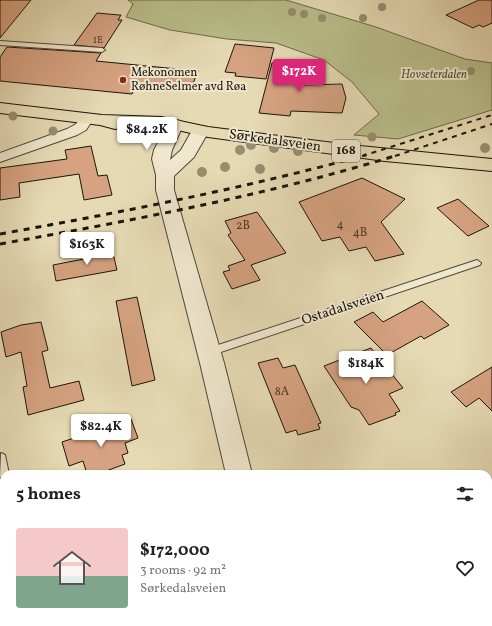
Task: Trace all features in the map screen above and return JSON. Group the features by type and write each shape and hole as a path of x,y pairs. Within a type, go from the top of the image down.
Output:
{"main road":[{"name":"Sørkedalsveien","path":"0,108 95,119 122,126 173,128 380,155 492,165"}],"street":[{"path":"0,158 72,132 95,119"},
{"path":"173,128 163,150 161,159 165,175 166,197 209,352 238,470"},
{"path":"165,175 188,153 200,131"}],"lane":[{"path":"0,43 102,50"},
{"name":"Ostadalsveien","path":"209,352 477,263"},
{"path":"1,458 3,470"}],"green space":[{"name":"Hovseterdalen","path":"128,0 286,0 376,27 465,59 492,63 492,110 398,139 354,135 379,114 352,82 324,60 276,43 227,39 170,30 126,17 133,4"}],"building":[{"path":"0,0 31,0 0,38"},
{"path":"479,0 492,0 492,23 483,27 479,25 473,28 446,15"},
{"path":"97,13 121,15 118,20 122,20 104,48 74,45"},
{"path":"235,44 274,48 266,79 235,76 236,73 225,72"},
{"path":"7,47 101,53 96,61 198,71 190,91 136,86 132,94 0,81 0,57"},
{"path":"272,63 301,66 300,71 308,72 304,85 342,84 346,98 342,113 291,111 290,116 259,113"},
{"path":"91,146 98,176 107,175 112,195 84,200 79,174 19,183 20,197 0,200 0,168 67,159 65,150"},
{"path":"362,178 405,199 381,222 404,254 375,261 366,247 349,251 340,237 322,241 299,202"},
{"path":"458,199 489,226 468,236 437,208"},
{"path":"257,212 286,253 251,265 260,280 232,289 223,272 230,270 228,266 245,260 228,235 231,233 225,221"},
{"path":"112,249 117,270 56,281 53,265 89,258 88,253"},
{"path":"137,297 155,380 132,386 116,301"},
{"path":"422,301 449,325 424,339 421,336 387,355 354,322 373,312 383,322"},
{"path":"41,322 48,350 42,352 50,388 79,381 84,400 28,415 23,387 27,386 21,352 6,357 1,332 21,325"},
{"path":"371,348 403,388 389,394 400,411 395,413 396,415 369,425 359,410 351,407 324,366"},
{"path":"278,358 283,368 295,365 321,423 318,424 320,429 298,435 296,430 286,433 258,363"},
{"path":"492,367 492,411 479,398 466,407 451,392"},
{"path":"131,419 138,438 125,443 128,453 122,455 125,464 109,470 86,470 83,461 69,466 62,442"}],"railway":[{"path":"362,156 492,115"},
{"path":"395,156 492,124"},
{"path":"0,234 184,199 366,155"},
{"path":"0,244 200,206 300,182 398,155"}],"place":[{"name":"Mekonomen RøhneSelmer avd Røa","path":"123,80"}]}
